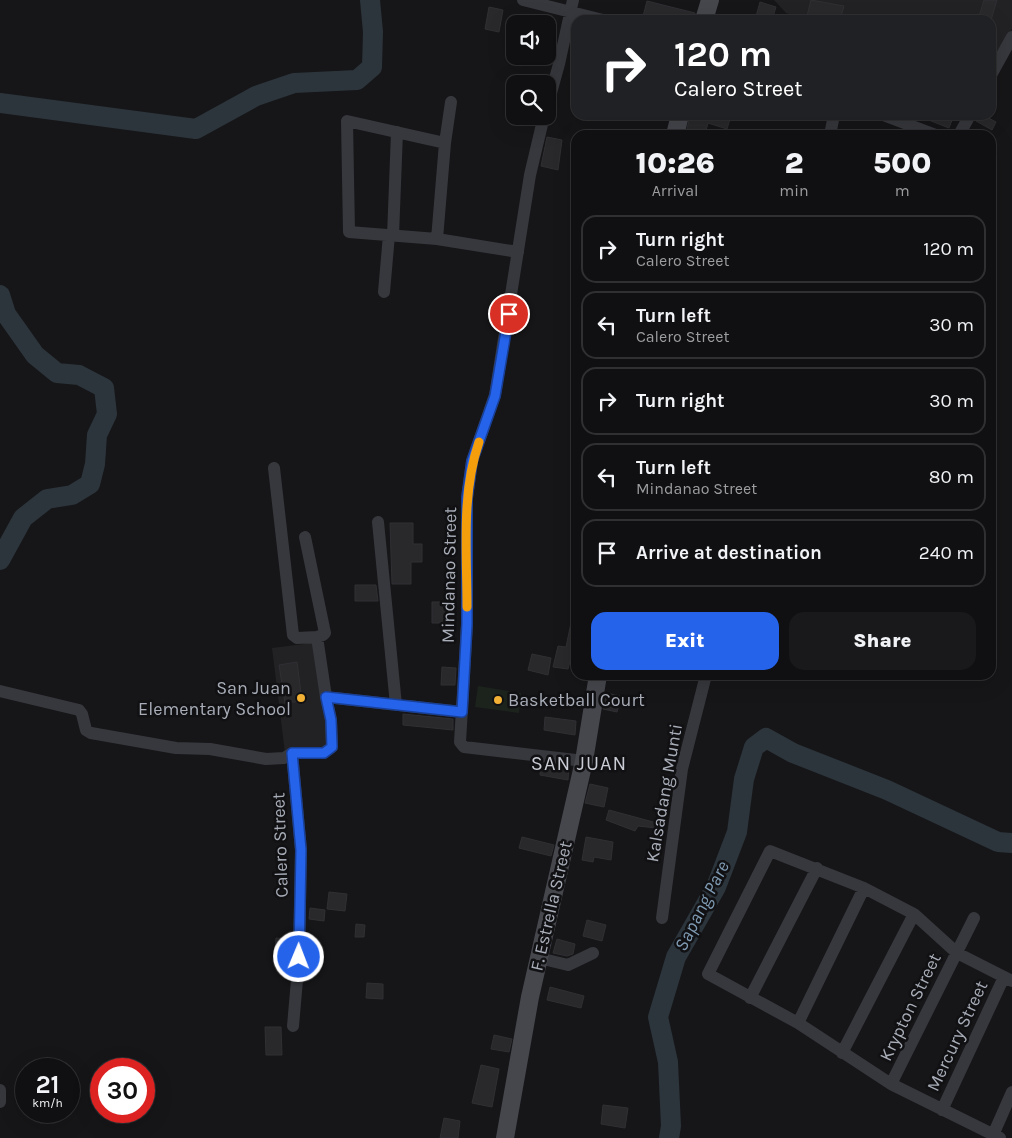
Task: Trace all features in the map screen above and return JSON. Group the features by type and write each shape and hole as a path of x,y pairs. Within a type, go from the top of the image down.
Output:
{"main road":[{"path":"706,15 710,0"},
{"name":"F. Estrella Street","path":"505,1138 530,997 584,761 597,680"}],"street":[{"path":"523,0 572,6 592,15"},
{"path":"556,75 572,6"},
{"path":"996,66 1012,37"},
{"path":"437,239 445,143 452,102"},
{"path":"896,120 923,130"},
{"path":"445,143 347,121 350,232 437,239 518,252"},
{"name":"Mindanao Street","path":"542,125 530,175 495,396 472,461 467,498 467,624 460,742 464,747 584,761"},
{"path":"384,292 391,236 397,132"},
{"path":"274,468 293,634 297,638 317,637 325,633 305,537"},
{"path":"378,522 396,705"},
{"path":"0,691 79,710 82,714 86,730 91,733 176,748 210,749 266,759 284,758 292,753 324,753 332,747 331,720 317,637"},
{"name":"Kalsadang Munti","path":"662,918 682,769 705,680"},
{"path":"326,697 462,712"},
{"name":"Calero Street","path":"292,753 301,850 299,957 293,1026"},
{"path":"891,1084 798,1024 708,974 770,851 864,888 914,914 957,953 1008,979"},
{"path":"750,998 817,868"},
{"path":"798,1024 864,888"},
{"path":"842,1053 914,914"},
{"name":"Krypton Street","path":"974,918 891,1084 996,1136"},
{"path":"539,958 568,965 593,953"},
{"name":"Mercury Street","path":"942,1110 1008,979"},
{"path":"0,1090 0,1102"},
{"path":"996,1136 1012,1092"}],"shaded area":[{"path":"774,0 1012,0 1012,29 996,59 996,15 792,15 786,13"},
{"name":"San Juan Elementary School","path":"320,642 328,747 285,753 272,648"},
{"name":"Basketball Court","path":"478,686 521,693 519,713 475,707"}],"building":[{"path":"811,0 844,6 841,15 807,15"},
{"path":"984,0 997,0 992,15 980,15"},
{"path":"647,1 695,13 695,15 643,15"},
{"path":"760,2 776,7 774,15 756,15"},
{"path":"489,7 503,10 499,32 485,29"},
{"path":"689,120 730,120 727,129 708,123 706,130 687,129"},
{"path":"929,120 952,120 949,128"},
{"path":"992,120 996,122 992,130 976,121"},
{"path":"547,137 562,140 558,170 541,166"},
{"path":"390,523 413,523 413,544 422,544 422,562 411,562 411,584 392,584"},
{"path":"355,585 376,585 378,601 355,601"},
{"path":"432,602 454,602 453,623 432,623"},
{"path":"571,623 571,661 568,669 553,667 558,646 566,647"},
{"path":"532,654 551,658 548,675 528,670"},
{"path":"297,662 302,701 285,703 279,665"},
{"path":"442,667 456,668 455,685 441,685"},
{"path":"606,693 621,696 617,712 603,709"},
{"path":"403,714 453,719 453,730 403,725"},
{"path":"545,717 576,721 575,735 544,730"},
{"path":"541,764 569,767 568,780 540,775"},
{"path":"590,784 608,788 604,807 585,803"},
{"path":"609,810 657,823 656,828 638,826 635,831 606,820"},
{"path":"522,837 554,845 551,856 519,848"},
{"path":"586,837 613,842 611,860 594,857 593,862 582,860"},
{"path":"329,892 347,894 345,911 327,909"},
{"path":"310,908 325,910 324,921 309,919"},
{"path":"587,920 606,925 602,941 583,936"},
{"path":"356,924 365,925 364,937 355,937"},
{"path":"276,938 291,939 291,952 275,951"},
{"path":"557,939 575,944 573,954 567,956 553,953"},
{"path":"367,983 383,984 383,999 366,998"},
{"path":"550,987 584,996 581,1008 547,1000"},
{"path":"265,1027 281,1027 282,1055 266,1055"},
{"path":"494,1035 512,1039 509,1052 491,1049"},
{"path":"481,1065 499,1069 492,1107 472,1103"},
{"path":"603,1105 628,1108 625,1128 601,1124"},
{"path":"444,1118 460,1121 458,1138 440,1138"}],"waterway":[{"path":"0,103 196,129 256,96 294,83 357,80 372,67 373,32 370,0"},
{"path":"0,295 6,314 35,355 57,373 79,375 104,388 107,414 97,435 95,464 90,484 72,495 47,499 23,518 0,560"},
{"name":"Sapang Pare","path":"669,1138 671,1126 668,1062 658,1017 676,957 716,887 737,832 744,779 754,747 766,738 793,753 887,790 998,842 1012,843"}],"slow traffic":[{"path":"467,607 467,498 472,461 479,442"}],"place":[{"name":"San Juan Elementary School","path":"301,698"},
{"name":"Basketball Court","path":"498,700"}],"district":[{"name":"SAN JUAN","path":"579,763"}],"route":[{"path":"299,957 301,850 292,753 324,753 332,747 331,720 326,697 462,712 467,624 467,498 472,461 495,396 509,314"}]}
